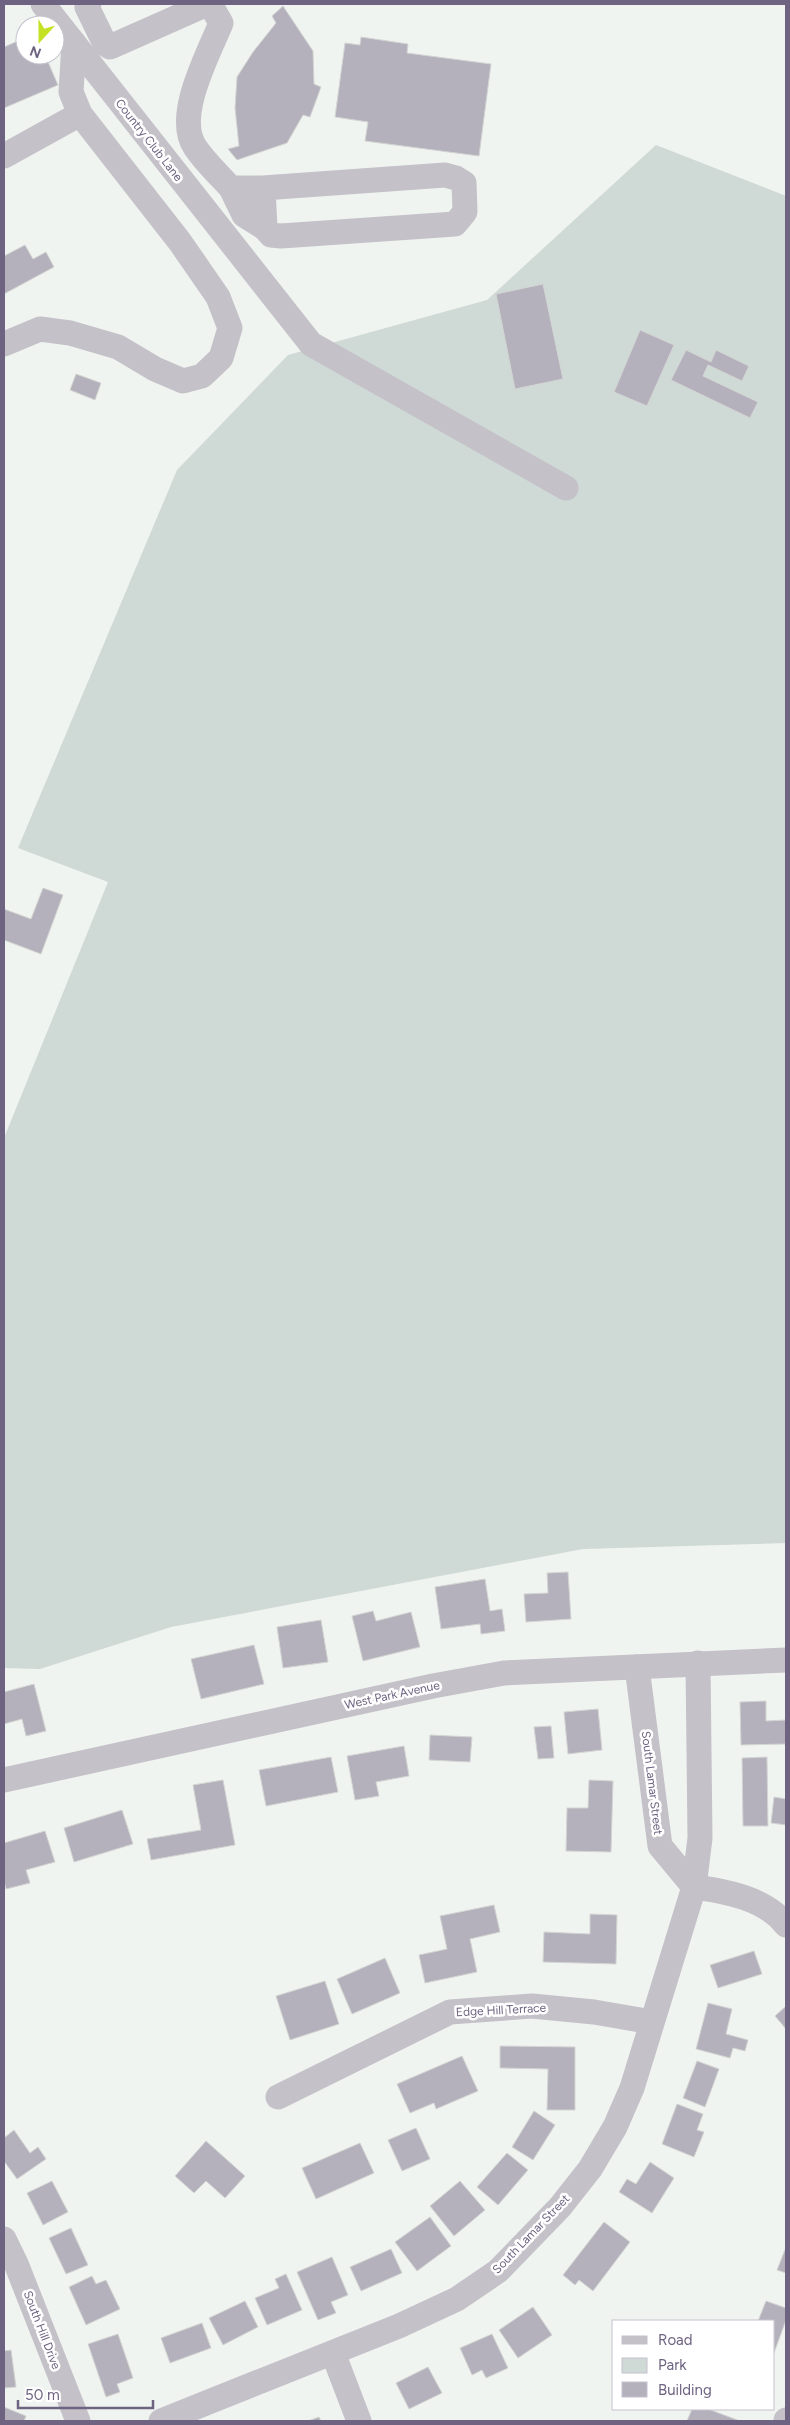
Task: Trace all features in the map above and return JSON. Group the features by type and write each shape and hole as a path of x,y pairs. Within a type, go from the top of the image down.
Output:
{"street":[{"name":"Country Club Lane","path":"43,4 311,344 566,488"},
{"path":"89,4 87,7 105,44 110,47 208,4 221,23 199,71 192,94 189,124 194,146 231,188 244,215 265,228 271,235 281,236 455,224 465,212 464,183 456,178 445,175 263,188 231,188"},
{"path":"4,344 40,329 70,333 118,347 155,369 183,381 202,376 221,358 230,328 218,297 180,242 80,114 71,92 74,43"},
{"path":"4,156 80,114"},
{"path":"263,188 265,228"},
{"name":"West Park Avenue","path":"4,1780 434,1686 504,1673 786,1660"},
{"name":"South Lamar Street","path":"161,2421 334,2353 457,2299 498,2271 560,2207 590,2169 615,2127 632,2088 694,1886 700,1838 698,1663"},
{"name":"South Lamar Street","path":"637,1667 660,1846 694,1886"},
{"path":"694,1886 735,1893 780,1916 786,1925"},
{"name":"Edge Hill Terrace","path":"278,2097 450,2012 532,2006 594,2012 652,2022"},
{"name":"South Hill Drive","path":"4,2239 17,2266 78,2421"},
{"path":"334,2353 359,2421"}],"green space":[{"path":"656,145 786,196 786,1543 583,1549 171,1627 40,1669 4,1668 4,1138 108,882 18,848 177,470 288,355 487,300"}],"building":[{"path":"283,6 313,51 314,84 321,87 310,117 303,115 287,143 237,160 228,149 239,146 235,108 237,77 253,52 276,23 272,16"},
{"path":"361,37 408,44 407,53 491,64 479,156 365,141 368,122 335,117 345,43 360,45"},
{"path":"15,42 15,65 49,65 58,85 4,108 4,47"},
{"path":"25,245 33,259 46,252 54,267 4,294 4,256"},
{"path":"543,284 563,379 515,389 496,294"},
{"path":"640,330 674,345 647,406 614,392"},
{"path":"686,350 711,362 716,350 749,366 742,381 708,365 703,376 758,402 750,418 671,380"},
{"path":"76,374 101,383 95,400 70,390"},
{"path":"43,888 63,895 41,954 4,940 4,909 31,919"},
{"path":"568,1572 571,1619 526,1622 524,1594 548,1593 547,1573"},
{"path":"485,1579 490,1611 502,1609 505,1631 481,1634 480,1624 441,1629 435,1587"},
{"path":"373,1611 376,1621 411,1612 420,1647 363,1661 352,1616"},
{"path":"321,1620 328,1662 283,1668 277,1627"},
{"path":"254,1645 264,1684 201,1699 191,1659"},
{"path":"34,1684 46,1731 26,1736 22,1719 4,1724 4,1692"},
{"path":"766,1701 766,1721 786,1720 786,1744 741,1745 740,1702"},
{"path":"598,1709 602,1750 568,1754 564,1712"},
{"path":"551,1726 554,1758 538,1759 534,1727"},
{"path":"430,1735 472,1737 470,1762 429,1760"},
{"path":"404,1746 409,1776 376,1782 379,1796 355,1800 347,1756"},
{"path":"331,1757 338,1792 266,1806 259,1770"},
{"path":"767,1757 768,1826 743,1826 742,1758"},
{"path":"223,1780 235,1845 151,1860 147,1839 201,1830 193,1785"},
{"path":"589,1780 613,1781 611,1852 566,1851 567,1808 588,1808"},
{"path":"774,1797 786,1799 786,1825 771,1823"},
{"path":"122,1810 133,1844 74,1862 64,1828"},
{"path":"45,1831 55,1862 26,1870 30,1883 6,1889 4,1881 4,1843"},
{"path":"494,1905 500,1932 470,1939 477,1972 425,1983 419,1955 447,1949 440,1916"},
{"path":"590,1914 617,1915 616,1964 543,1962 544,1932 590,1934"},
{"path":"754,1951 762,1974 718,1988 710,1965"},
{"path":"385,1958 400,1993 352,2014 337,1979"},
{"path":"325,1981 339,2024 290,2040 276,1996"},
{"path":"708,2003 732,2009 726,2034 748,2040 745,2051 733,2048 730,2058 696,2049"},
{"path":"786,2006 786,2029 775,2016"},
{"path":"500,2046 575,2047 575,2110 547,2110 548,2069 500,2068"},
{"path":"462,2056 478,2091 436,2109 434,2103 410,2113 397,2084"},
{"path":"697,2061 719,2069 705,2107 683,2098"},
{"path":"677,2104 703,2114 697,2130 704,2132 694,2157 662,2144"},
{"path":"534,2111 555,2125 533,2160 512,2147"},
{"path":"416,2128 430,2159 402,2171 388,2140"},
{"path":"14,2130 30,2153 38,2147 46,2159 17,2179 4,2161 4,2138"},
{"path":"206,2141 245,2176 225,2198 206,2181 194,2193 175,2176"},
{"path":"360,2143 374,2173 316,2199 302,2168"},
{"path":"507,2153 528,2170 498,2205 477,2187"},
{"path":"650,2162 674,2178 652,2213 619,2192 627,2179 636,2184"},
{"path":"52,2181 68,2212 43,2225 27,2193"},
{"path":"460,2181 485,2210 454,2236 430,2206"},
{"path":"430,2217 451,2246 417,2271 395,2242"},
{"path":"604,2222 630,2242 593,2291 579,2280 575,2285 563,2275"},
{"path":"71,2228 88,2265 66,2274 49,2238"},
{"path":"786,2247 786,2273 777,2270"},
{"path":"391,2249 402,2273 361,2291 350,2267"},
{"path":"332,2257 348,2295 331,2302 336,2313 318,2320 297,2272"},
{"path":"286,2274 302,2310 267,2325 255,2298 279,2288 275,2279"},
{"path":"92,2276 96,2284 106,2280 120,2309 86,2325 69,2287"},
{"path":"245,2301 258,2327 223,2345 209,2318"},
{"path":"766,2301 786,2308 786,2320 775,2350 775,2320 758,2320"},
{"path":"533,2307 552,2335 518,2358 499,2330"},
{"path":"202,2323 211,2348 170,2363 161,2338"},
{"path":"118,2334 133,2378 117,2384 120,2392 106,2397 88,2344"},
{"path":"492,2334 508,2368 486,2378 482,2370 472,2375 460,2348"},
{"path":"11,2350 16,2387 4,2388 4,2351"},
{"path":"428,2367 442,2393 409,2409 396,2383"},
{"path":"4,2407 26,2416 24,2421 4,2421"},
{"path":"692,2410 711,2410 740,2421 687,2421"},
{"path":"319,2417 321,2421 308,2421"}]}
